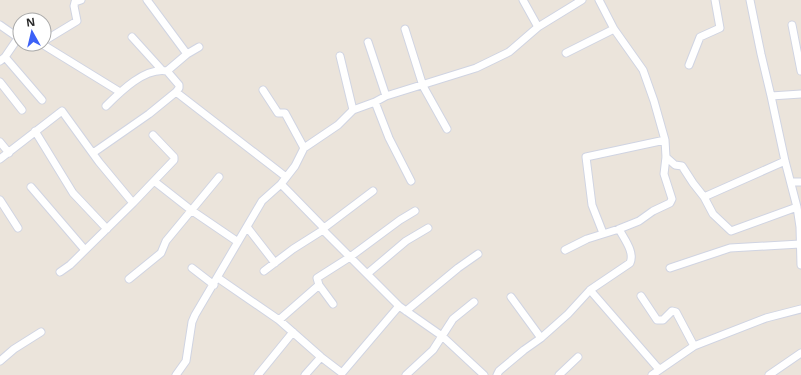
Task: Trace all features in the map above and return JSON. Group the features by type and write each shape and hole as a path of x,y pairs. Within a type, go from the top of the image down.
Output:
{"street":[{"path":"52,36 77,21 74,6 75,2 81,0"},
{"path":"147,0 187,54"},
{"path":"523,0 538,27"},
{"path":"176,375 186,361 194,318 262,201 281,184 295,166 304,148 338,125 353,110 375,102 386,96 423,86 483,65 509,52 538,27 582,0"},
{"path":"565,250 587,239 640,221 653,211 670,203 672,199 664,174 666,157 664,140 654,101 643,70 614,29 599,0"},
{"path":"689,65 700,37 720,28 715,0"},
{"path":"750,0 761,54 772,96 784,160 797,207 800,226 801,265"},
{"path":"792,24 801,71"},
{"path":"0,25 12,34"},
{"path":"405,29 423,86 447,129"},
{"path":"566,53 614,29"},
{"path":"93,153 148,114 180,88 179,85 132,37"},
{"path":"368,42 386,96"},
{"path":"12,47 2,59 42,100"},
{"path":"106,106 120,92 140,78 156,70 164,70 199,47"},
{"path":"52,50 120,92"},
{"path":"340,56 353,110"},
{"path":"0,82 22,110"},
{"path":"262,90 278,113 285,113 304,148"},
{"path":"176,92 286,177"},
{"path":"772,96 801,94"},
{"path":"375,102 389,138 411,181"},
{"path":"0,159 62,111 133,203"},
{"path":"35,131 73,193 107,229"},
{"path":"60,272 133,203 174,158 153,135"},
{"path":"603,233 592,205 586,157 664,140"},
{"path":"0,142 9,153"},
{"path":"666,157 675,165 682,166 704,197 713,214 731,231 797,207"},
{"path":"704,197 784,160"},
{"path":"129,279 161,253 166,241 220,177"},
{"path":"154,181 191,210 238,242"},
{"path":"790,182 801,182"},
{"path":"281,184 350,257 400,306 442,336 484,375"},
{"path":"31,187 85,250"},
{"path":"264,271 293,249 324,229 373,191"},
{"path":"0,200 18,228"},
{"path":"333,304 319,286 317,278 350,257 400,220 415,211"},
{"path":"247,227 275,263"},
{"path":"367,274 406,241 428,228"},
{"path":"497,375 499,371 541,338 568,314 590,290 630,263 632,258 631,251 619,229"},
{"path":"670,268 730,248 800,244"},
{"path":"406,310 458,268 478,254"},
{"path":"192,268 279,320 321,357 342,373 400,306"},
{"path":"279,320 319,286"},
{"path":"590,290 656,367 660,369"},
{"path":"641,296 657,320 663,320 672,311 676,312 694,346"},
{"path":"511,297 541,338"},
{"path":"406,375 433,350 453,319 474,302"},
{"path":"652,375 694,346 766,318 801,309"},
{"path":"0,361 14,349 41,332"},
{"path":"258,375 293,332"},
{"path":"769,375 801,353"},
{"path":"305,375 321,357"},
{"path":"559,375 578,357"}]}
